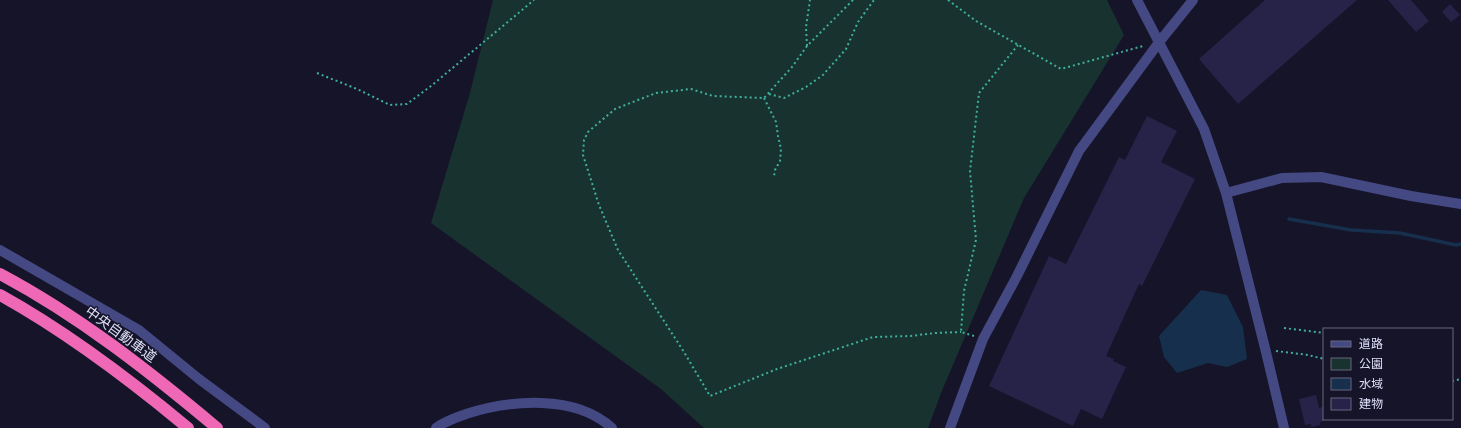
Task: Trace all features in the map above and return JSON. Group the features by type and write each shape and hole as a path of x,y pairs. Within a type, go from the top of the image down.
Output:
{"highway":[{"name":"中央自動車道","path":"0,274 90,329 166,385 217,428"},
{"path":"0,295 80,344 188,428"}],"street":[{"path":"1137,0 1160,41 1204,129 1226,193 1284,428"},
{"path":"950,428 983,339 1017,276 1079,151 1160,41 1193,0"},
{"path":"1226,193 1282,178 1321,177 1411,196 1461,204"},
{"path":"0,250 139,330 199,379 265,428"},
{"path":"436,428 443,422 489,408 505,405 545,403 579,409 603,420 612,428"}],"path":[{"path":"317,73 357,89 390,105 407,104 431,86 534,0"},
{"path":"807,46 806,28 810,0"},
{"path":"853,0 807,46 792,67 764,98 713,96 691,89 656,93 615,109 588,132 584,140 583,155 598,205 618,250 684,352 710,396 777,370 873,337 961,332 983,339"},
{"path":"768,94 784,98 806,87 823,75 846,49 858,22 874,0"},
{"path":"948,0 976,21 1061,69 1160,41"},
{"path":"961,332 964,291 976,240 970,171 980,93 1018,45"},
{"path":"764,98 776,122 781,149 780,161 775,170 774,176"},
{"path":"1284,328 1323,333"},
{"path":"1266,352 1280,351 1323,359"}],"green space":[{"path":"493,0 1107,0 1124,35 1024,198 941,393 928,428 704,428 661,389 431,223 470,93"}],"water":[{"path":"1201,290 1227,295 1243,327 1247,359 1227,367 1208,363 1177,373 1164,357 1159,336"}],"building":[{"path":"1265,0 1357,0 1238,104 1199,59"},
{"path":"1388,0 1411,0 1429,21 1416,32"},
{"path":"1450,4 1460,15 1451,22 1442,12"},
{"path":"1147,116 1177,131 1161,162 1195,179 1142,286 1139,284 1106,356 1114,359 1113,361 1126,367 1102,419 1081,409 1073,426 989,386 1049,256 1066,264 1119,157 1125,160"},
{"path":"1316,395 1319,408 1323,406 1324,421 1320,422 1320,425 1311,427 1311,424 1305,425 1299,399"}],"waterway":[{"path":"1289,219 1351,230 1400,233 1456,245 1461,244"}]}
